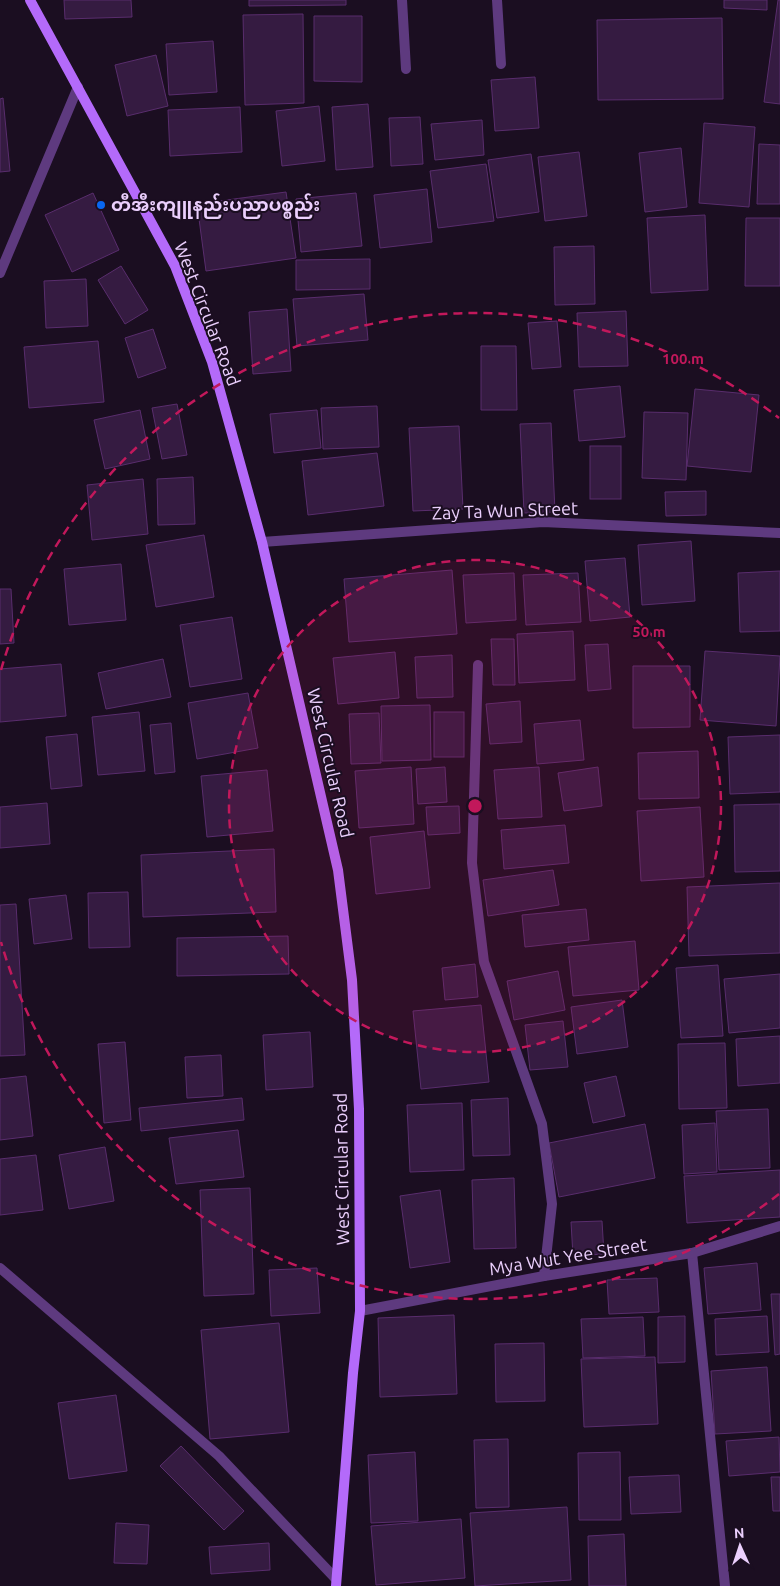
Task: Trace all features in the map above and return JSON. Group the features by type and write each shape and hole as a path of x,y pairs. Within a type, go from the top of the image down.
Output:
{"street":[{"name":"West Circular Road","path":"30,0 175,266 212,362 262,542 338,870 352,980 359,1109 360,1311 353,1372 336,1583"},
{"path":"402,0 406,69"},
{"path":"497,0 501,64"},
{"path":"0,273 78,87"},
{"name":"Zay Ta Wun Street","path":"262,542 543,522 780,533"},
{"path":"478,665 472,863 484,962 542,1124 552,1204 544,1276"},
{"name":"Mya Wut Yee Street","path":"360,1311 544,1276 692,1253 780,1226"},
{"path":"692,1253 725,1586"},
{"path":"0,1268 218,1456 336,1583"}],"building":[{"path":"64,0 131,0 132,17 65,19"},
{"path":"249,0 346,0 346,5 249,6"},
{"path":"724,0 767,0 767,10 724,8"},
{"path":"778,0 780,0 780,104 764,102"},
{"path":"303,14 304,103 245,105 243,15"},
{"path":"314,16 362,16 362,82 314,81"},
{"path":"722,18 723,99 598,100 597,20"},
{"path":"213,41 217,92 169,95 166,44"},
{"path":"156,55 168,106 127,116 115,65"},
{"path":"535,77 539,128 495,131 491,80"},
{"path":"3,98 10,171 0,172 0,99"},
{"path":"368,104 373,167 336,170 332,107"},
{"path":"319,106 325,161 282,166 276,111"},
{"path":"240,107 242,152 170,156 168,110"},
{"path":"420,117 423,164 391,166 389,118"},
{"path":"482,120 484,155 435,160 431,124"},
{"path":"704,123 755,127 749,207 699,203"},
{"path":"759,144 780,145 780,204 757,204"},
{"path":"681,148 687,207 645,212 639,153"},
{"path":"579,152 587,216 545,221 538,157"},
{"path":"531,154 539,212 497,218 488,160"},
{"path":"486,164 494,221 438,228 430,171"},
{"path":"427,189 432,242 380,248 374,195"},
{"path":"286,192 296,258 206,271 197,204"},
{"path":"93,193 119,250 72,272 45,215"},
{"path":"356,193 362,246 301,252 296,199"},
{"path":"705,215 708,290 651,293 647,218"},
{"path":"746,218 780,218 780,286 745,286"},
{"path":"594,246 595,304 555,305 554,247"},
{"path":"370,259 370,289 296,290 296,260"},
{"path":"121,266 148,310 125,324 98,280"},
{"path":"86,279 88,326 46,328 44,281"},
{"path":"364,294 368,340 297,346 293,299"},
{"path":"287,309 291,371 253,374 249,312"},
{"path":"626,311 628,366 579,367 577,313"},
{"path":"557,321 561,367 532,369 528,323"},
{"path":"153,329 166,368 138,378 125,338"},
{"path":"98,341 104,402 29,408 24,347"},
{"path":"481,346 516,346 517,410 481,410"},
{"path":"620,386 625,437 579,441 574,390"},
{"path":"695,389 759,395 751,472 687,466"},
{"path":"177,404 187,455 162,459 152,408"},
{"path":"377,406 379,447 323,449 321,408"},
{"path":"140,410 150,459 105,469 94,420"},
{"path":"317,410 321,448 274,453 270,414"},
{"path":"644,412 688,413 686,480 642,478"},
{"path":"551,423 555,512 524,513 520,424"},
{"path":"459,426 463,509 413,511 409,428"},
{"path":"590,446 621,446 621,499 590,499"},
{"path":"377,453 384,506 308,515 302,461"},
{"path":"193,477 195,524 158,525 157,479"},
{"path":"143,479 148,534 92,540 87,485"},
{"path":"706,491 706,515 666,516 665,492"},
{"path":"204,535 214,597 156,607 146,545"},
{"path":"691,541 695,601 642,605 638,545"},
{"path":"625,558 630,617 590,621 585,561"},
{"path":"121,564 126,620 69,625 64,569"},
{"path":"452,570 457,634 349,642 344,579"},
{"path":"780,571 780,631 740,632 738,573"},
{"path":"514,573 516,620 466,623 463,575"},
{"path":"578,573 581,622 526,625 523,575"},
{"path":"0,589 11,589 14,643 0,644"},
{"path":"232,617 242,679 190,687 180,625"},
{"path":"573,631 575,680 519,683 517,634"},
{"path":"491,639 514,639 515,685 493,685"},
{"path":"608,644 611,689 588,691 585,645"},
{"path":"705,651 780,656 776,726 700,720"},
{"path":"395,652 399,698 338,704 333,658"},
{"path":"452,655 453,697 417,698 415,657"},
{"path":"163,659 171,697 106,709 98,673"},
{"path":"61,664 66,716 0,722 0,669"},
{"path":"633,666 690,666 690,727 633,728"},
{"path":"248,693 258,748 197,759 188,703"},
{"path":"520,701 522,742 490,744 486,704"},
{"path":"430,705 431,760 382,761 381,706"},
{"path":"139,712 145,771 98,775 92,717"},
{"path":"434,712 464,712 464,757 434,757"},
{"path":"379,713 381,763 351,764 349,714"},
{"path":"580,720 584,760 537,764 534,724"},
{"path":"171,723 175,772 155,774 150,725"},
{"path":"77,734 82,786 51,789 46,737"},
{"path":"780,735 780,792 730,794 728,737"},
{"path":"698,751 699,798 639,799 638,753"},
{"path":"411,767 414,824 359,828 355,771"},
{"path":"445,767 447,802 418,804 416,769"},
{"path":"539,767 542,817 498,819 494,770"},
{"path":"598,767 602,806 564,811 558,773"},
{"path":"267,770 273,831 207,837 201,776"},
{"path":"47,803 50,844 0,848 0,807"},
{"path":"780,804 780,871 735,872 734,805"},
{"path":"459,806 460,833 428,835 426,807"},
{"path":"700,807 704,877 641,881 637,811"},
{"path":"565,825 569,863 504,869 501,830"},
{"path":"424,831 430,888 376,894 370,837"},
{"path":"274,849 276,912 143,917 141,855"},
{"path":"553,870 559,905 488,916 483,880"},
{"path":"780,883 780,953 689,956 687,887"},
{"path":"128,892 130,947 89,948 88,893"},
{"path":"66,895 72,939 34,944 29,899"},
{"path":"16,904 25,1055 0,1056 0,905"},
{"path":"586,909 589,940 525,947 522,915"},
{"path":"288,936 289,974 177,976 177,938"},
{"path":"635,941 639,990 573,996 568,947"},
{"path":"475,964 478,997 445,1000 442,968"},
{"path":"718,965 723,1036 681,1038 676,968"},
{"path":"558,971 565,1010 514,1020 507,981"},
{"path":"780,974 780,1028 729,1033 724,979"},
{"path":"622,1000 628,1047 577,1054 571,1007"},
{"path":"481,1005 489,1082 421,1089 413,1011"},
{"path":"563,1021 568,1067 530,1070 525,1025"},
{"path":"310,1032 313,1087 266,1090 263,1035"},
{"path":"780,1036 780,1083 738,1086 736,1039"},
{"path":"125,1042 131,1120 104,1123 98,1044"},
{"path":"725,1043 727,1108 679,1109 678,1044"},
{"path":"221,1055 223,1096 187,1098 185,1057"},
{"path":"26,1076 33,1136 0,1140 0,1079"},
{"path":"616,1076 625,1116 593,1123 584,1083"},
{"path":"242,1098 244,1120 141,1131 139,1108"},
{"path":"508,1098 510,1155 473,1156 471,1100"},
{"path":"462,1103 464,1170 410,1172 407,1105"},
{"path":"768,1109 770,1168 719,1170 716,1111"},
{"path":"715,1123 717,1172 684,1174 682,1125"},
{"path":"645,1124 655,1178 559,1197 549,1143"},
{"path":"238,1130 244,1177 176,1184 169,1138"},
{"path":"105,1147 114,1201 69,1209 59,1155"},
{"path":"36,1155 43,1210 0,1215 0,1159"},
{"path":"780,1170 780,1217 687,1223 684,1176"},
{"path":"514,1178 516,1248 474,1249 472,1180"},
{"path":"250,1188 254,1294 204,1296 200,1190"},
{"path":"440,1190 450,1262 410,1268 400,1196"},
{"path":"602,1221 604,1254 573,1256 571,1222"},
{"path":"757,1263 761,1310 708,1314 704,1268"},
{"path":"317,1268 320,1313 271,1316 269,1270"},
{"path":"657,1278 659,1312 609,1314 607,1280"},
{"path":"771,1294 780,1294 780,1354 775,1355"},
{"path":"454,1315 457,1394 380,1397 378,1318"},
{"path":"685,1316 685,1362 658,1363 658,1317"},
{"path":"767,1316 769,1352 716,1355 715,1319"},
{"path":"643,1317 645,1356 583,1358 581,1319"},
{"path":"279,1323 289,1432 210,1439 201,1330"},
{"path":"544,1343 545,1401 496,1402 495,1344"},
{"path":"655,1357 658,1424 584,1427 581,1359"},
{"path":"767,1367 771,1431 715,1434 711,1371"},
{"path":"116,1395 127,1471 69,1479 58,1403"},
{"path":"779,1437 780,1472 729,1476 726,1441"},
{"path":"508,1439 509,1507 476,1508 474,1440"},
{"path":"181,1446 244,1511 224,1530 160,1466"},
{"path":"415,1452 418,1521 371,1523 368,1455"},
{"path":"620,1452 621,1520 579,1520 578,1453"},
{"path":"679,1475 681,1512 631,1514 629,1477"},
{"path":"771,1477 780,1477 780,1511 773,1511"},
{"path":"567,1507 571,1580 475,1586 470,1513"},
{"path":"461,1519 465,1578 376,1585 371,1526"},
{"path":"116,1523 149,1525 147,1564 114,1563"},
{"path":"624,1534 626,1586 589,1586 588,1536"},
{"path":"269,1543 270,1570 211,1574 209,1547"}],"place":[{"name":"တီအီးကျူနည်းပညာပစ္စည်း","path":"101,205"}]}
